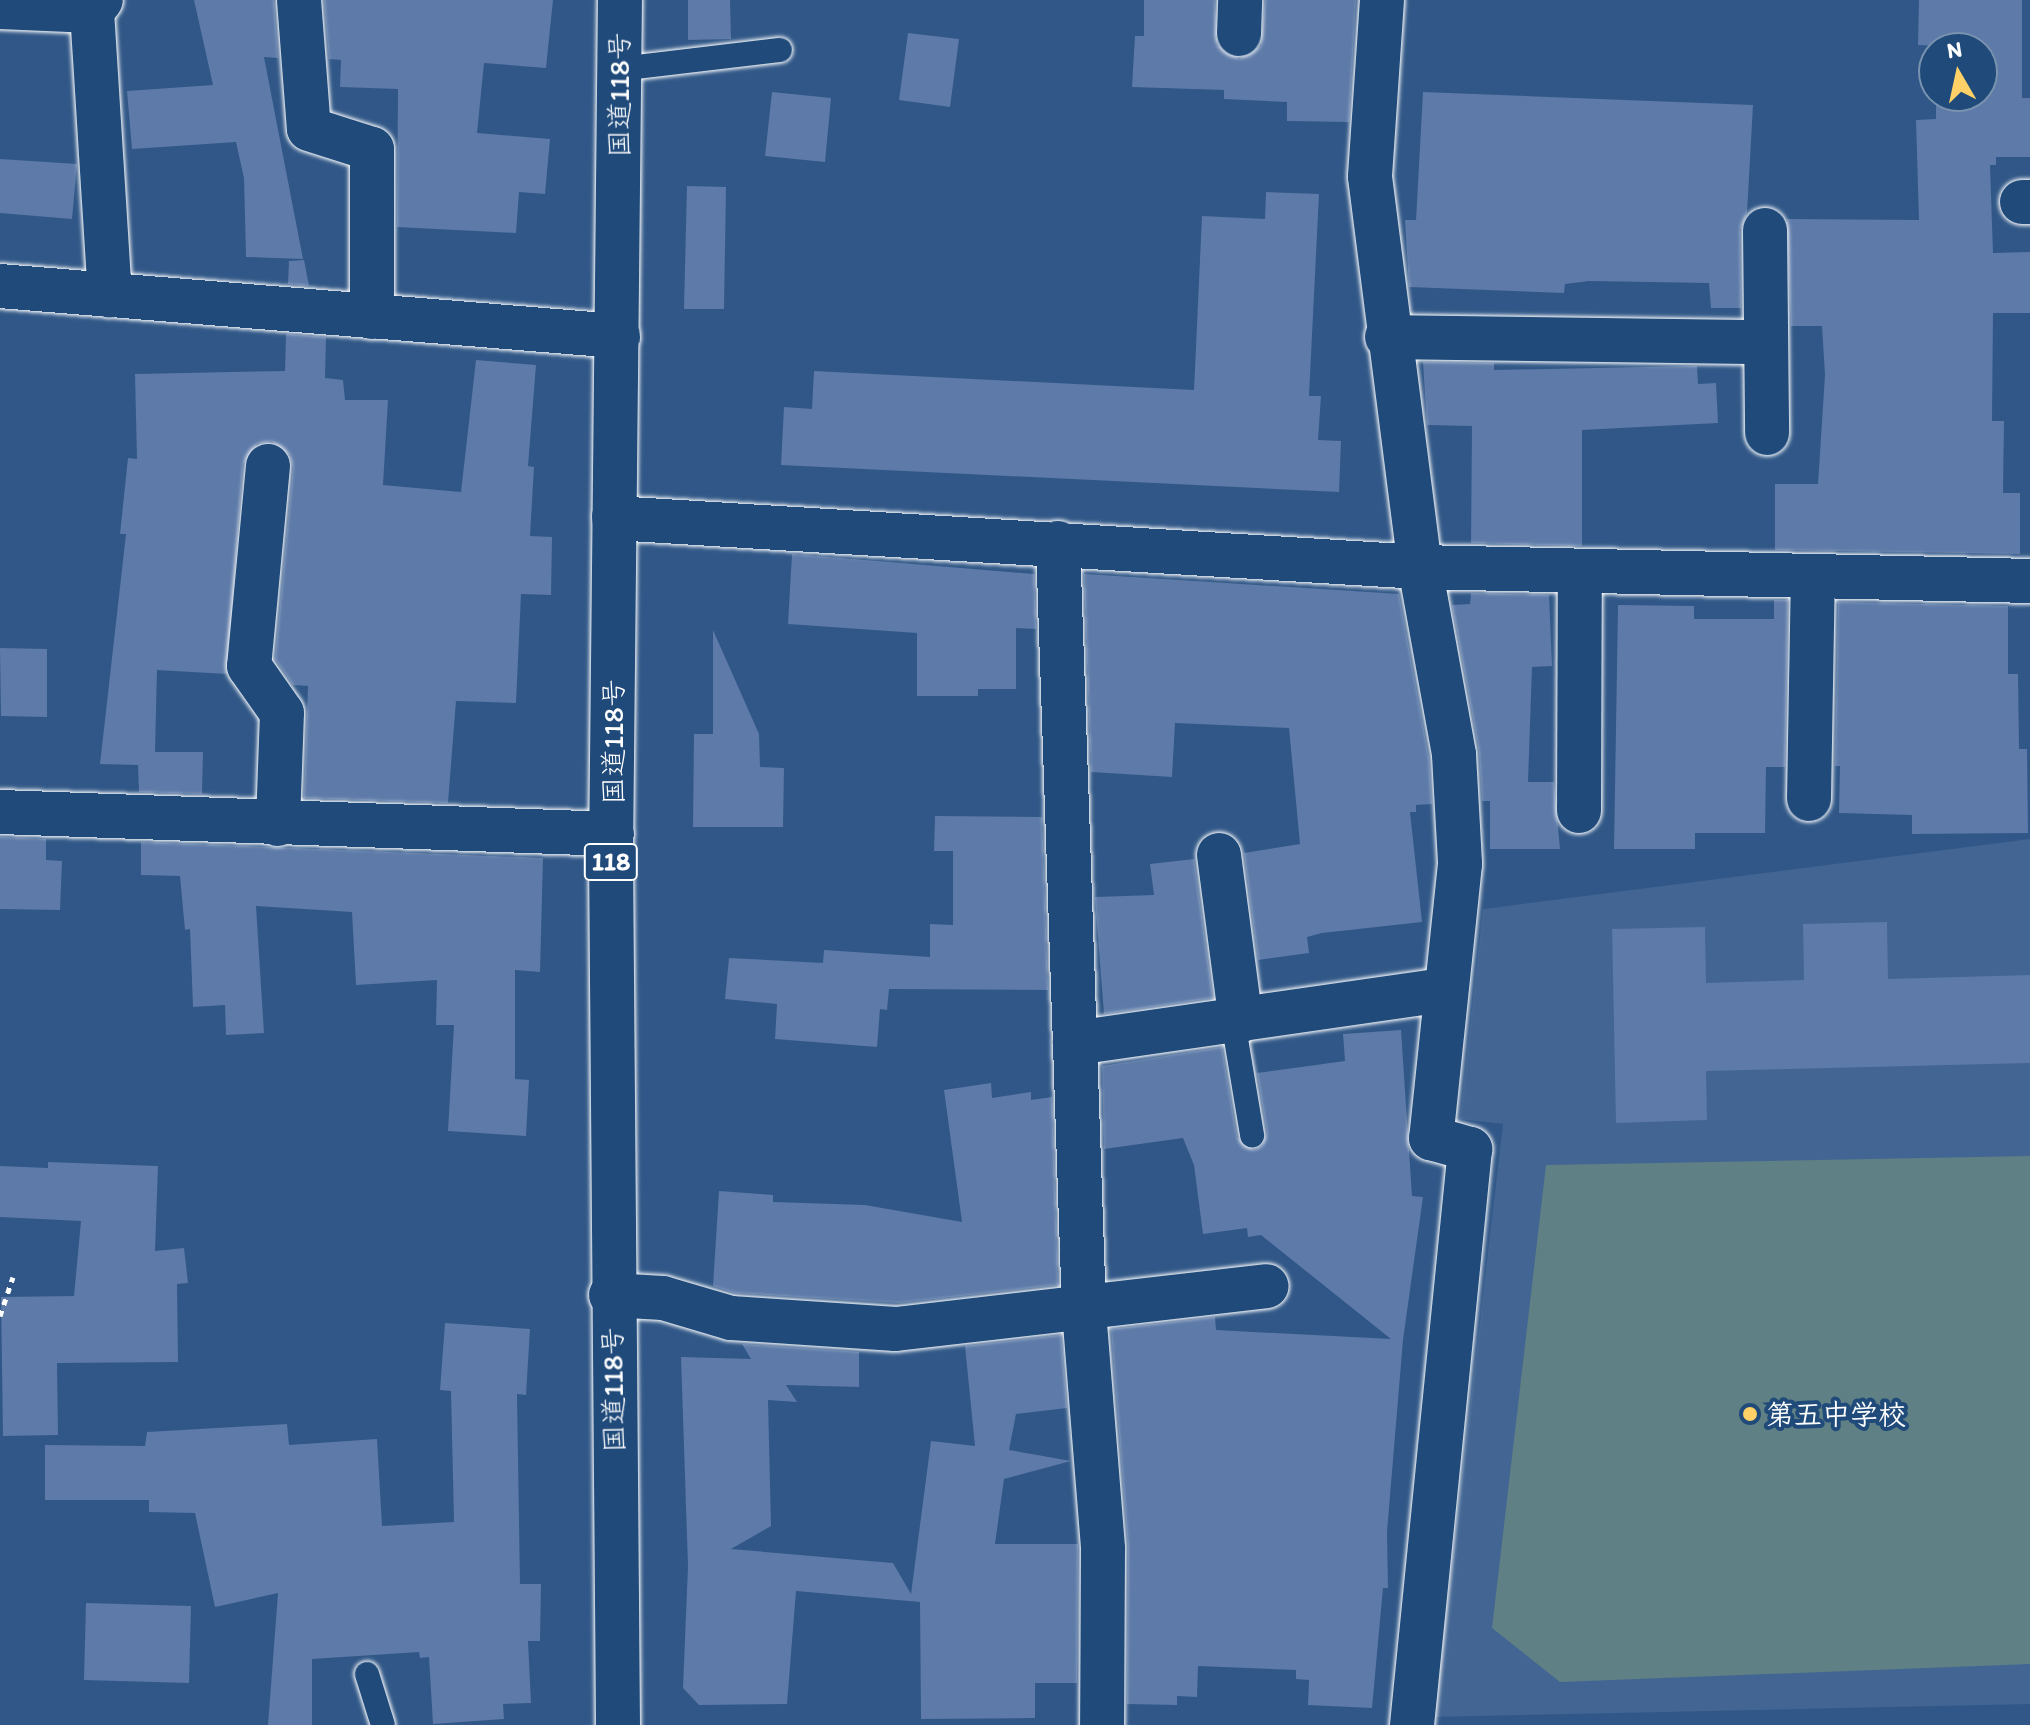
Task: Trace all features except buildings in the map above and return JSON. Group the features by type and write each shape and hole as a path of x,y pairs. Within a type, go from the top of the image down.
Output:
{"main road":[{"path":"299,0 309,129 372,149 372,317"},
{"name":"国道118号","path":"618,1725 611,1295 620,0"},
{"path":"1382,0 1370,177 1387,337 1420,567 1444,689 1459,833 1460,864 1444,990 1431,1138 1470,1149 1412,1725"},
{"path":"0,7 97,5 110,295"},
{"path":"1765,230 1763,342 1767,433"},
{"path":"0,286 618,336"},
{"path":"1387,337 1763,342"},
{"path":"268,466 249,666 282,713 278,824"},
{"path":"614,518 1420,567 2030,581"},
{"path":"1058,543 1084,1311 1103,1549 1102,1725"},
{"path":"1579,811 1580,573"},
{"path":"1809,799 1813,577"},
{"path":"0,812 612,834"},
{"path":"1219,855 1237,1021"},
{"path":"1075,1043 1444,990"},
{"path":"611,1295 663,1298 731,1318 896,1329 1084,1311 1267,1286"}],"lane":[{"path":"620,69 780,50"},
{"path":"1237,1021 1252,1135"},
{"path":"367,1674 383,1725"}],"path":[{"path":"0,1316 13,1277"}],"shaded area":[{"name":"第五中学校","path":"2030,839 2030,1704 1434,1717 1503,1124 1460,1119 1483,909"}],"green space":[{"path":"2030,1156 2030,1664 1560,1682 1492,1628 1546,1165"}],"place":[{"name":"第五中学校","path":"1750,1414"}]}
